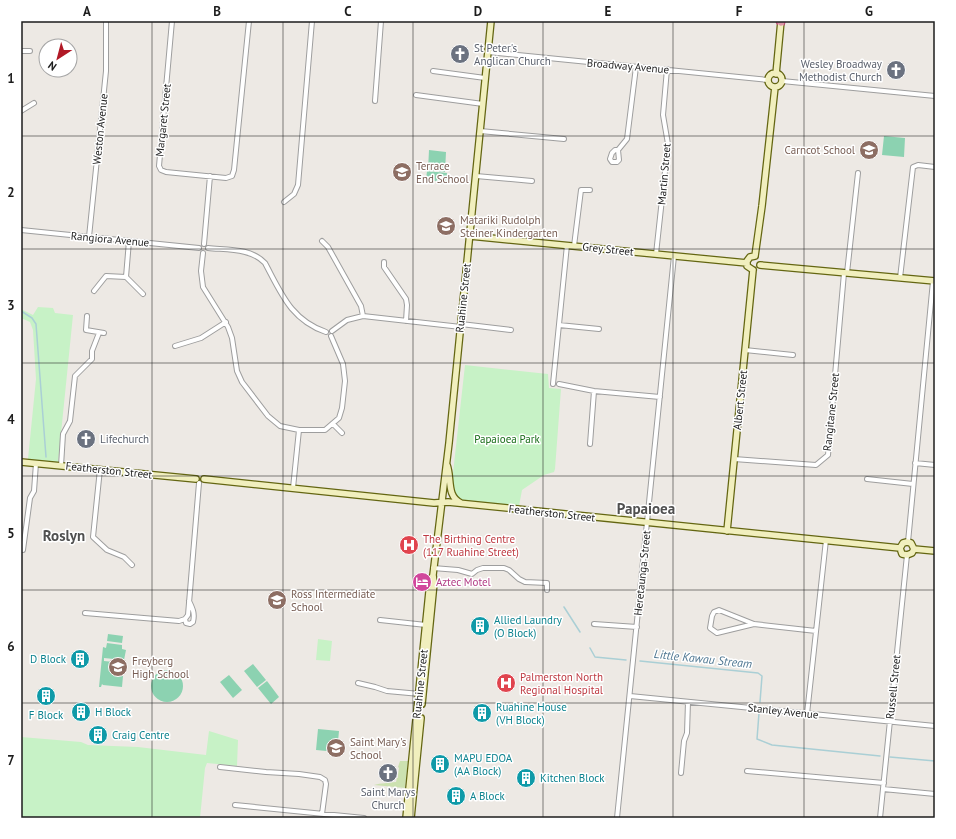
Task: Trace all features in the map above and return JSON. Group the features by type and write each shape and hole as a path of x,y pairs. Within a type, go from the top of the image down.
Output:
{"main road":[{"name":"Ruahine Street","path":"411,818 430,582 434,568 461,326 491,21"},
{"path":"776,74 781,21"},
{"path":"772,74 780,75 782,81 779,86 775,87 769,84 768,80 772,74"},
{"path":"755,256 775,87"},
{"name":"Grey Street","path":"470,236 747,263"},
{"path":"755,256 750,257 747,263 749,268 753,270 760,265 934,281"},
{"path":"755,256 759,259 760,265"},
{"name":"Albert Street","path":"727,531 753,270"},
{"name":"Featherston Street","path":"21,462 200,481 293,488 441,503 448,502 900,548"},
{"path":"446,462 450,473 451,493 454,498 463,504"},
{"path":"908,542 914,549 911,554 907,555 902,554 900,548 903,543 908,542"},
{"path":"914,549 935,551"},
{"name":"Ruahine Street","path":"406,818 434,583 433,575"}],"street":[{"name":"Weston Avenue","path":"89,237 106,71 106,21"},
{"name":"Margaret Street","path":"172,21 159,166 161,170 166,172 226,178 232,176 234,170 249,21"},
{"path":"284,202 294,194 297,189 312,21"},
{"path":"375,101 381,21"},
{"path":"21,51 30,51"},
{"name":"Broadway Avenue","path":"488,52 768,80"},
{"path":"618,150 627,139 636,66"},
{"name":"Martin Street","path":"656,254 668,144 663,115 667,69"},
{"path":"433,71 485,78"},
{"path":"782,81 935,96"},
{"path":"416,95 483,104"},
{"path":"21,111 34,103"},
{"path":"480,130 564,139"},
{"path":"900,278 913,167 918,165 935,167"},
{"name":"Rangitane Street","path":"734,460 816,465 828,455 846,273 858,173"},
{"path":"204,244 210,176"},
{"path":"476,176 532,181"},
{"path":"574,246 581,190 590,190"},
{"name":"Rangiora Avenue","path":"21,230 199,248"},
{"path":"126,277 130,241"},
{"path":"322,241 328,247 361,306 363,316"},
{"path":"204,244 201,244 199,248 200,252 203,253 203,287 208,297 226,322 232,338 237,371 242,382 268,416 280,426 299,430 324,430 333,424 338,418 342,408 345,376 343,364 331,336 333,334 332,331"},
{"path":"204,244 208,246 208,248 248,252 260,258 265,263 291,310 318,329 326,332 327,335 331,336"},
{"path":"553,384 567,245"},
{"path":"203,253 207,252 208,248"},
{"name":"Heretaunga Street","path":"617,818 674,256"},
{"path":"384,262 384,267 406,299 406,321"},
{"path":"94,291 106,276 126,277 143,294"},
{"path":"908,542 934,281"},
{"path":"61,466 63,434 70,421 75,376 92,359 92,352 102,333 86,330 87,316"},
{"path":"326,332 329,329 332,331 347,320 363,316 511,330"},
{"path":"175,346 201,338 226,322"},
{"path":"558,325 599,329"},
{"path":"745,350 793,355"},
{"path":"559,384 594,391 660,397"},
{"path":"590,444 594,391"},
{"path":"333,424 342,433"},
{"path":"293,488 299,430"},
{"path":"23,550 30,498 34,491 36,463"},
{"path":"915,463 935,465"},
{"path":"100,470 93,537 107,550 124,557 132,565"},
{"path":"867,479 913,484"},
{"path":"85,613 179,621 185,619 188,615 200,481"},
{"path":"807,714 826,540"},
{"name":"Russell Street","path":"880,818 907,555"},
{"path":"434,568 458,570 472,574 480,569 504,568 525,582 547,583 547,590"},
{"path":"185,619 186,623 190,624 193,622 194,617 189,601"},
{"path":"754,624 717,633 710,628 712,616 714,612 718,610 754,624 816,631"},
{"path":"380,620 426,625"},
{"path":"594,624 637,627"},
{"path":"358,683 386,691 421,694"},
{"name":"Stanley Avenue","path":"630,696 935,726"},
{"path":"681,773 684,741 687,733 688,702"},
{"path":"220,767 299,774 322,778 325,780 326,784 322,814"},
{"path":"747,771 884,783"},
{"path":"884,788 935,794"},
{"path":"235,805 364,818"}],"green space":[{"path":"884,136 905,138 904,157 882,155"},
{"path":"429,150 446,152 445,172 428,170"},
{"path":"427,171 447,173 446,182 426,180"},
{"path":"38,307 53,308 55,313 73,315 58,463 28,459 36,379 33,330 30,322 21,318 21,309 33,315"},
{"name":"Papaioea Park","path":"465,365 548,374 549,388 561,389 554,472 544,475 522,490 519,506 450,500"},
{"path":"108,634 123,636 122,643 107,641"},
{"path":"318,639 332,641 330,661 316,660"},
{"path":"107,643 122,645 122,649 126,650 124,660 104,658 104,661 124,663 123,674 119,673 119,676 123,676 122,687 102,684 101,687 99,687 103,647 106,648"},
{"path":"253,664 266,680 257,687 244,671"},
{"path":"164,670 170,670 179,674 183,686 179,698 170,702 164,702 155,698 151,689 151,683 155,674"},
{"path":"229,675 242,690 233,698 220,682"},
{"path":"267,681 279,697 271,704 258,688"},
{"path":"318,729 339,731 337,752 316,750"},
{"path":"209,731 238,740 237,766 207,763 205,768 200,818 21,818 21,737 81,742 88,745 138,747 206,755"},
{"path":"400,761 408,761 405,788 374,785 396,782 398,778 398,767"}],"waterway":[{"name":"Little Kawau Stream","path":"21,311 32,318 36,324 46,457"},
{"path":"564,607 580,632"},
{"path":"590,648 595,657 626,660"},
{"name":"Little Kawau Stream","path":"640,661 758,673 762,676 760,702"},
{"name":"Little Kawau Stream","path":"759,713 757,739 772,745 880,756"},
{"path":"890,757 935,761"}],"place":[{"name":"St Peter's Anglican Church","path":"460,54"},
{"name":"Wesley Broadway Methodist Church","path":"896,70"},
{"name":"Carncot School","path":"869,150"},
{"name":"Terrace End School","path":"402,172"},
{"name":"Matariki Rudolph Steiner Kindergarten","path":"446,226"},
{"name":"Lifechurch","path":"86,439"},
{"name":"The Birthing Centre (117 Ruahine Street)","path":"409,545"},
{"name":"Aztec Motel","path":"422,582"},
{"name":"Ross Intermediate School","path":"277,600"},
{"name":"Allied Laundry (O Block)","path":"480,626"},
{"name":"D Block","path":"80,659"},
{"name":"Freyberg High School","path":"118,667"},
{"name":"Palmerston North Regional Hospital","path":"506,683"},
{"name":"F Block","path":"46,696"},
{"name":"H Block","path":"81,712"},
{"name":"Ruahine House (VH Block)","path":"482,713"},
{"name":"Craig Centre","path":"98,735"},
{"name":"Saint Mary's School","path":"336,748"},
{"name":"MAPU EDOA (AA Block)","path":"440,764"},
{"name":"Saint Marys Church","path":"388,773"},
{"name":"Kitchen Block","path":"526,778"},
{"name":"A Block","path":"456,796"}],"district":[{"name":"Papaioea","path":"646,509"},
{"name":"Roslyn","path":"64,536"}]}
